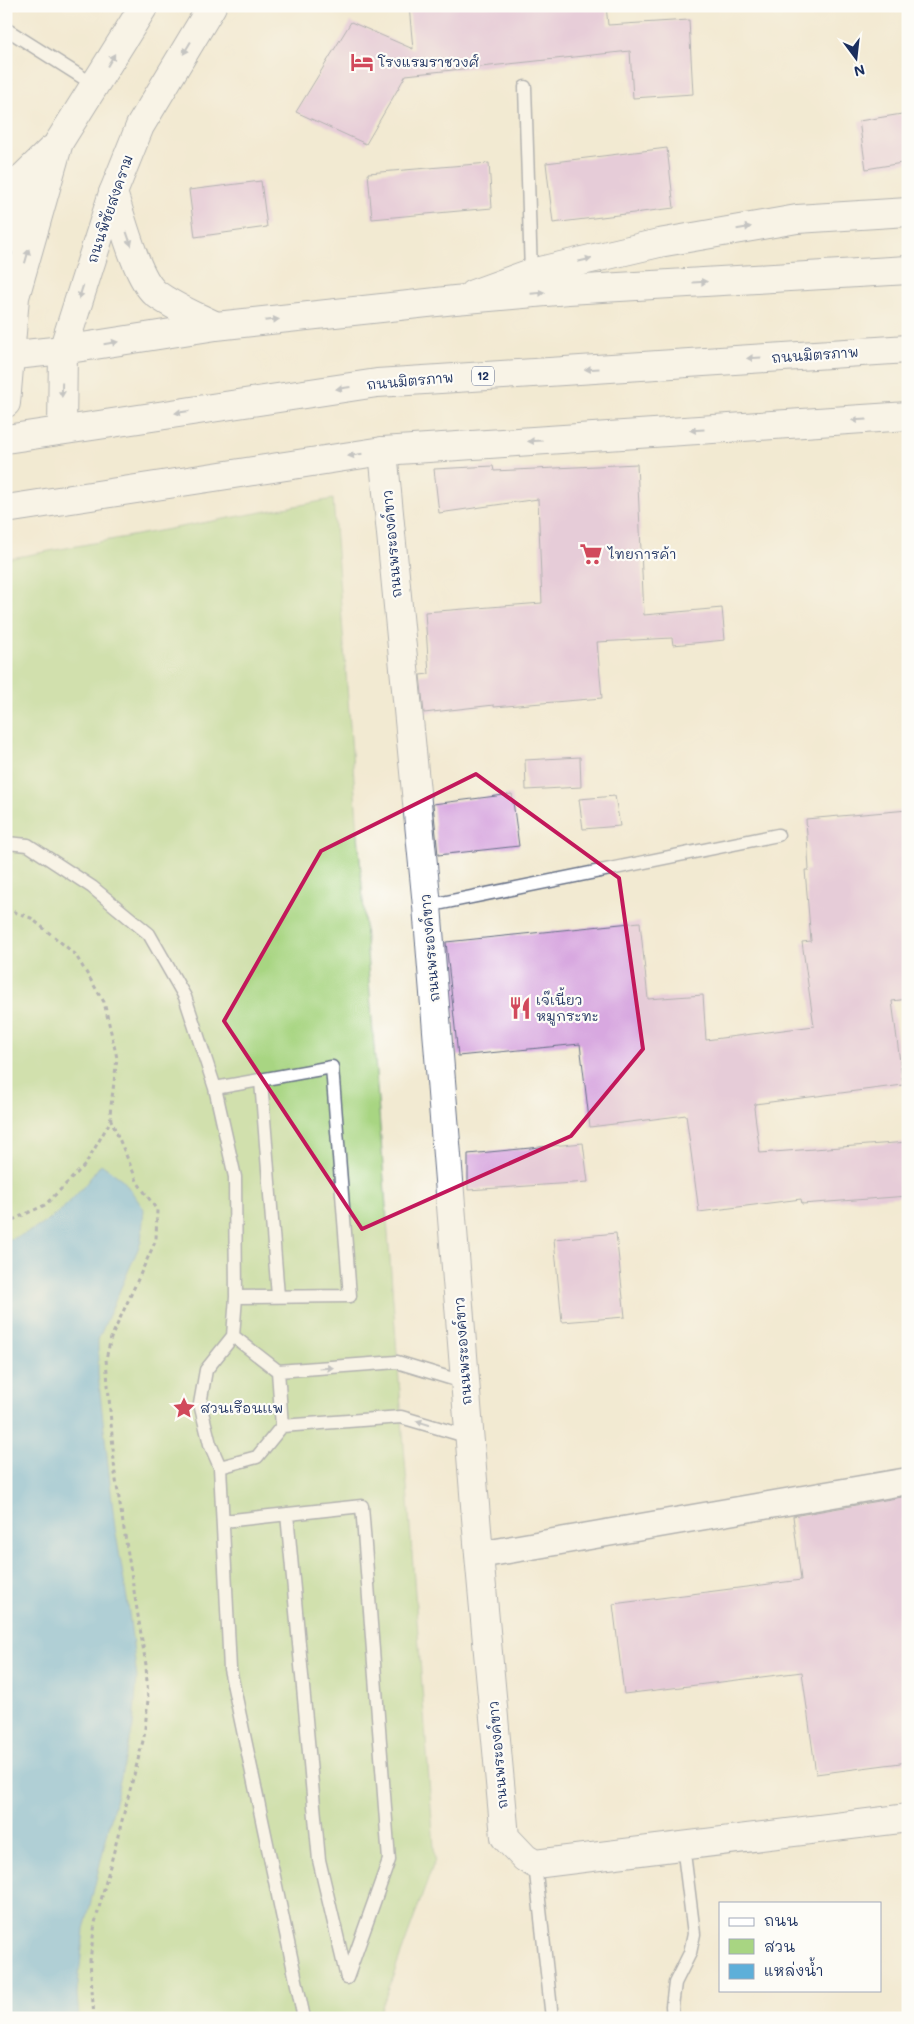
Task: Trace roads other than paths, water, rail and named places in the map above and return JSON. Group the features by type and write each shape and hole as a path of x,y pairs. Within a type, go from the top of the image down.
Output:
{"main road":[{"path":"6,240 59,142 96,86 144,6"},
{"name":"ถนนพิชัยสงคราม","path":"62,430 63,350 113,193 140,126 212,6"},
{"path":"6,194 59,142"},
{"path":"6,403 8,355 15,297 59,142"},
{"path":"113,193 139,270 154,292 177,308 216,326"},
{"path":"455,300 531,273 659,243 797,219 908,212"},
{"path":"8,355 63,350 216,326 455,300 568,290 908,270"},
{"name":"ถนนมิตรภาพ","path":"6,439 377,383 908,348"},
{"path":"6,509 383,451 908,416"},
{"name":"ถนนพระองค์ขาว","path":"383,451 427,906 479,1554 505,1837 525,1858 535,1864"},
{"path":"535,1864 908,1818"}],"street":[{"path":"479,1554 908,1481"}],"lane":[{"path":"6,30 96,86"},
{"path":"525,87 531,273"},
{"path":"427,906 778,835"},
{"path":"6,843 28,845 92,887 148,934 186,997 215,1088 235,1177 236,1297 233,1336 206,1370 200,1404 210,1444 220,1466 230,1669 304,2018"},
{"path":"215,1088 332,1067 350,1296 236,1297"},
{"path":"261,1081 278,1296"},
{"path":"233,1336 278,1371 398,1362 466,1383"},
{"path":"220,1466 257,1457 282,1426 278,1371"},
{"path":"282,1426 401,1416 470,1437"},
{"path":"224,1521 286,1514 362,1506 389,1860 347,1978 319,1860 286,1514"},
{"path":"673,2018 672,2006 675,1983 690,1953 694,1934 683,1845"},
{"path":"535,1864 552,2018"}],"water":[{"path":"101,1164 123,1180 144,1209 141,1242 98,1340 98,1375 115,1528 128,1605 137,1678 133,1727 84,1930 77,1993 79,2018 6,2018 6,1240 35,1228 60,1211 82,1189"}],"place":[{"name":"โรงแรมราชวงศ์","path":"362,62"},
{"name":"ไทยการค้า","path":"591,554"},
{"name":"เจ๊เนี้ยว หมูกระทะ","path":"520,1008"},
{"name":"สวนเรึอนเเพ","path":"184,1408"}]}
